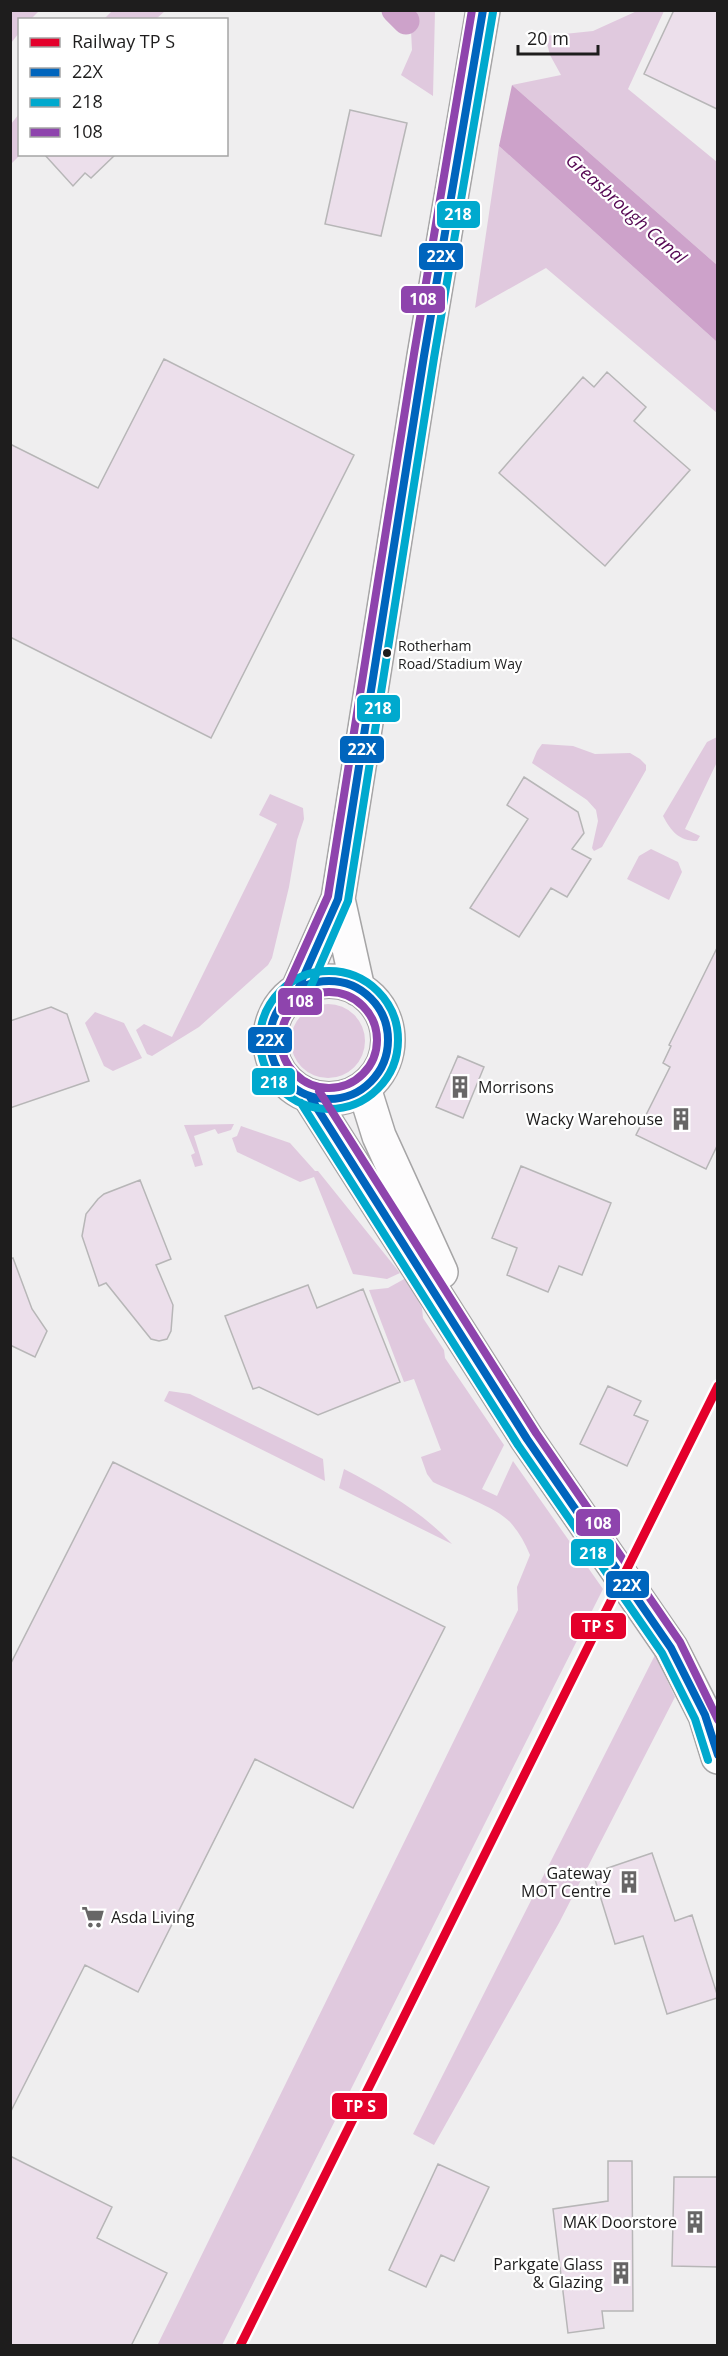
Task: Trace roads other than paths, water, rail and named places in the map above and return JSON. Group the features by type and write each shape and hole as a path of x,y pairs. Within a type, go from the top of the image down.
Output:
{"main road":[{"path":"298,989 338,899 424,356 482,18"},
{"path":"338,899 358,988"},
{"path":"318,982 338,982 358,988 375,1003 388,1033 387,1049 375,1077 364,1088 347,1097 328,1100 309,1096 296,1090 281,1076 272,1059 269,1040 272,1021 287,997 298,989 318,982"},
{"path":"364,1088 379,1136 492,1386"},
{"path":"309,1096 492,1386 670,1648 705,1715 717,1757"}],"water":[{"path":"512,85 717,265 717,342 499,146"}],"waterway":[{"name":"Greasbrough Canal","path":"395,10 406,21"}],"place":[{"name":"Rotherham Road/Stadium Way","path":"387,653"},
{"name":"Morrisons","path":"460,1087"},
{"name":"Wacky Warehouse","path":"681,1119"},
{"name":"Gateway MOT Centre","path":"629,1882"},
{"name":"Asda Living","path":"93,1917"},
{"name":"MAK Doorstore","path":"695,2222"},
{"name":"Parkgate Glass & Glazing","path":"621,2273"}]}
